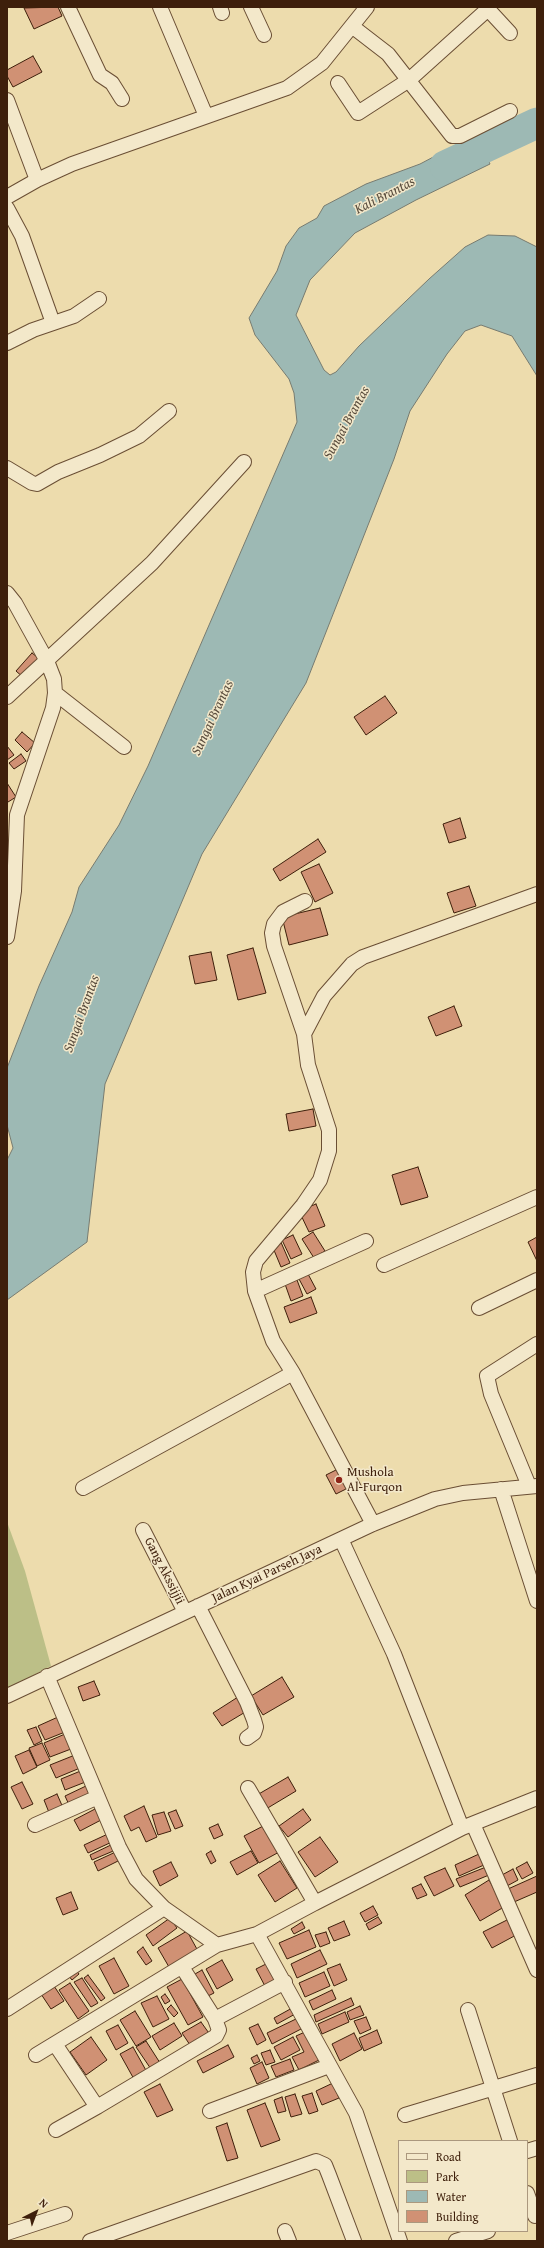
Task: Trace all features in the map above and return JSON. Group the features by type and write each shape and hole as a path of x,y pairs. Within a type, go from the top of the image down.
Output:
{"street":[{"path":"68,7 100,75 112,83 122,99"},
{"path":"160,7 206,116"},
{"path":"251,7 264,35"},
{"path":"7,197 37,180 72,164 287,88 322,63 367,7"},
{"path":"338,83 358,113 409,80 439,55 487,8 510,33"},
{"path":"353,26 388,54 452,136 460,136 510,111"},
{"path":"7,100 37,180"},
{"path":"7,208 22,236 53,323"},
{"path":"7,343 53,323 74,316 99,299"},
{"path":"7,468 32,484 37,484 58,472 100,455 139,436 169,410"},
{"path":"7,697 152,563 244,462"},
{"path":"7,593 15,604 47,661 54,679 55,693 53,708 12,815 14,890 7,937"},
{"path":"55,693 124,747"},
{"path":"304,1034 324,996 352,964 363,957 537,894"},
{"path":"305,901 283,912 274,924 272,933 274,946 304,1034 308,1065 329,1130 329,1151 320,1180 303,1205 256,1261 253,1272 255,1290 273,1341 294,1373 373,1524"},
{"path":"384,1265 537,1197"},
{"path":"255,1290 366,1242"},
{"path":"479,1308 537,1280"},
{"path":"533,1486 491,1394 487,1376 537,1344"},
{"path":"83,1488 294,1373"},
{"name":"Jalan Kyai Parseh Jaya","path":"7,1696 373,1524 435,1500 501,1489 533,1486"},
{"path":"501,1489 537,1601"},
{"name":"Gang Akssijjii","path":"143,1530 247,1702 256,1727 254,1733 248,1738"},
{"path":"341,1539 394,1654 468,1826 537,1970"},
{"path":"47,1676 119,1847 136,1879 164,1908 217,1945"},
{"path":"248,1788 315,1903"},
{"path":"35,1825 98,1797"},
{"path":"36,2055 217,1945 257,1934 468,1826 537,1798"},
{"path":"7,2009 164,1908"},
{"path":"257,1934 285,1982 329,2066 356,2113 400,2241"},
{"path":"56,2130 216,2036 219,2030 215,2019 182,1967"},
{"path":"215,2019 285,1982"},
{"path":"468,2010 510,2140"},
{"path":"55,2044 97,2107"},
{"path":"210,2111 329,2066"},
{"path":"405,2115 537,2075"},
{"path":"90,2241 316,2161 325,2165 330,2175 354,2241"},
{"path":"528,2197 533,2217"},
{"path":"7,2234 65,2214"},
{"path":"456,2241 485,2232"}],"green space":[{"path":"7,1522 25,1571 51,1666 7,1689"}],"water":[{"name":"Sungai Brantas","path":"477,134 490,164 416,200 355,233 310,280 296,315 324,370 330,375 336,372 359,346 465,247 488,235 515,236 537,247 537,376 512,336 481,325 465,331 447,354 410,411 394,459 306,683 202,854 105,1084 87,1242 7,1300 7,1160 13,1148 7,1125 7,1068 39,986 72,912 79,887 119,825 148,766 297,422 294,393 289,379 255,335 249,318 277,271 286,246 299,228 317,218 324,206 366,184 420,164"}],"building":[{"path":"58,7 62,16 34,29 24,8"},
{"path":"33,56 42,72 13,87 7,76 7,70"},
{"path":"32,653 41,660 24,678 16,671"},
{"path":"385,696 397,713 366,735 354,717"},
{"path":"22,732 35,743 27,752 15,740"},
{"path":"7,746 14,755 7,760"},
{"path":"21,754 26,761 14,769 9,763"},
{"path":"7,783 16,797 8,802 7,801"},
{"path":"460,818 466,838 449,843 443,824"},
{"path":"318,839 326,852 280,881 273,869"},
{"path":"319,864 333,893 315,902 301,872"},
{"path":"469,886 476,906 454,913 447,893"},
{"path":"320,908 328,935 289,945 282,917"},
{"path":"253,948 266,993 238,1000 227,955"},
{"path":"211,952 217,980 195,984 189,956"},
{"path":"454,1006 462,1026 436,1036 428,1017"},
{"path":"313,1109 316,1126 289,1131 286,1114"},
{"path":"418,1167 428,1197 401,1205 392,1175"},
{"path":"316,1204 325,1226 309,1232 299,1211"},
{"path":"313,1232 325,1251 314,1258 302,1239"},
{"path":"293,1235 302,1254 291,1259 282,1240"},
{"path":"537,1237 537,1261 528,1242"},
{"path":"280,1240 290,1263 281,1267 271,1243"},
{"path":"308,1274 316,1289 307,1294 299,1279"},
{"path":"297,1280 303,1296 291,1301 285,1284"},
{"path":"311,1297 317,1313 290,1323 284,1307"},
{"name":"Mushola Al-Furqon","path":"342,1467 352,1486 336,1494 326,1475"},
{"path":"282,1677 294,1697 263,1715 251,1696"},
{"path":"94,1681 100,1695 83,1701 78,1687"},
{"path":"238,1697 247,1711 222,1726 213,1713"},
{"path":"58,1717 65,1732 45,1740 38,1726"},
{"path":"36,1727 42,1741 34,1745 27,1730"},
{"path":"65,1734 71,1749 50,1757 44,1743"},
{"path":"42,1743 50,1760 37,1766 29,1748"},
{"path":"29,1750 37,1767 23,1774 15,1756"},
{"path":"75,1755 80,1768 56,1778 50,1765"},
{"path":"83,1770 88,1781 65,1790 61,1779"},
{"path":"288,1777 296,1791 266,1809 257,1795"},
{"path":"22,1782 33,1804 22,1809 11,1787"},
{"path":"86,1786 91,1797 70,1807 65,1796"},
{"path":"57,1794 64,1810 50,1815 44,1800"},
{"path":"144,1806 157,1837 146,1842 139,1827 131,1831 124,1816"},
{"path":"95,1809 101,1820 80,1831 74,1820"},
{"path":"303,1809 311,1820 288,1837 279,1826"},
{"path":"176,1810 183,1826 175,1829 168,1813"},
{"path":"164,1812 171,1831 158,1835 152,1815"},
{"path":"218,1824 223,1835 214,1839 209,1828"},
{"path":"267,1824 281,1851 259,1863 244,1836"},
{"path":"110,1833 114,1841 88,1853 84,1845"},
{"path":"320,1837 338,1862 315,1877 298,1852"},
{"path":"115,1843 118,1849 92,1860 90,1855"},
{"path":"120,1850 124,1858 98,1871 94,1862"},
{"path":"211,1851 216,1861 211,1864 206,1854"},
{"path":"251,1851 258,1863 237,1875 230,1862"},
{"path":"479,1854 484,1865 459,1876 455,1865"},
{"path":"280,1861 297,1888 275,1902 258,1875"},
{"path":"171,1862 178,1876 160,1886 153,1871"},
{"path":"527,1862 533,1873 522,1879 516,1868"},
{"path":"486,1867 489,1875 460,1887 456,1879"},
{"path":"445,1868 454,1886 434,1896 424,1877"},
{"path":"513,1869 518,1880 507,1886 502,1875"},
{"path":"537,1876 537,1892 514,1902 508,1889"},
{"path":"489,1880 504,1907 480,1921 465,1895"},
{"path":"421,1884 427,1895 417,1899 412,1888"},
{"path":"71,1892 78,1909 63,1915 56,1898"},
{"path":"373,1906 378,1915 365,1922 360,1913"},
{"path":"378,1917 382,1923 369,1930 366,1924"},
{"path":"170,1918 177,1928 153,1946 146,1935"},
{"path":"511,1918 518,1934 492,1948 483,1932"},
{"path":"344,1921 350,1935 334,1941 328,1928"},
{"path":"302,1922 305,1928 294,1934 291,1929"},
{"path":"309,1930 316,1947 287,1959 279,1943"},
{"path":"187,1931 198,1951 169,1967 158,1948"},
{"path":"326,1932 330,1943 320,1947 315,1935"},
{"path":"143,1947 152,1961 146,1965 137,1952"},
{"path":"320,1950 327,1964 297,1978 291,1964"},
{"path":"114,1958 129,1986 114,1994 99,1966"},
{"path":"222,1960 233,1980 217,1989 206,1969"},
{"path":"268,1963 279,1981 266,1988 256,1969"},
{"path":"340,1964 347,1980 334,1986 327,1969"},
{"path":"76,1970 79,1974 72,1980 68,1975"},
{"path":"202,1970 214,1993 206,1997 195,1974"},
{"path":"324,1972 330,1986 305,1997 299,1983"},
{"path":"88,1975 105,1998 101,2001 84,1978"},
{"path":"82,1978 98,2003 91,2007 74,1982"},
{"path":"182,1979 203,2017 188,2025 167,1987"},
{"path":"70,1983 89,2011 78,2019 59,1990"},
{"path":"54,1986 64,2001 51,2009 41,1994"},
{"path":"332,1990 336,1999 313,2010 309,2001"},
{"path":"165,1994 170,2001 165,2004 161,1997"},
{"path":"157,1996 169,2019 153,2027 141,2003"},
{"path":"351,1998 354,2005 316,2022 314,2015"},
{"path":"171,2005 178,2013 174,2017 167,2009"},
{"path":"360,2006 364,2015 350,2020 347,2012"},
{"path":"294,2007 297,2013 277,2024 274,2018"},
{"path":"135,2011 151,2037 136,2046 120,2020"},
{"path":"345,2012 349,2022 322,2034 318,2024"},
{"path":"366,2017 371,2029 360,2034 354,2021"},
{"path":"298,2018 303,2028 272,2044 267,2033"},
{"path":"201,2022 211,2036 192,2048 182,2033"},
{"path":"174,2023 182,2036 160,2050 152,2036"},
{"path":"258,2024 266,2040 257,2045 249,2028"},
{"path":"118,2025 128,2043 116,2050 106,2031"},
{"path":"377,2030 382,2043 364,2051 359,2038"},
{"path":"305,2032 319,2060 299,2070 292,2057 304,2052 296,2036"},
{"path":"354,2033 362,2049 340,2061 332,2044"},
{"path":"91,2037 107,2060 86,2075 70,2052"},
{"path":"293,2037 300,2050 281,2060 274,2047"},
{"path":"146,2041 162,2066 153,2072 136,2047"},
{"path":"228,2045 234,2057 203,2073 197,2061"},
{"path":"133,2047 148,2074 135,2081 120,2054"},
{"path":"270,2050 275,2062 266,2065 261,2053"},
{"path":"257,2055 260,2061 254,2064 251,2058"},
{"path":"290,2059 294,2070 276,2077 271,2066"},
{"path":"262,2062 269,2078 257,2084 250,2068"},
{"path":"333,2083 339,2098 322,2105 316,2091"},
{"path":"160,2084 173,2110 157,2117 144,2092"},
{"path":"312,2093 318,2111 309,2114 302,2096"},
{"path":"295,2094 302,2114 291,2117 285,2097"},
{"path":"282,2097 286,2111 278,2113 274,2100"},
{"path":"265,2103 280,2140 261,2147 247,2110"},
{"path":"227,2123 238,2158 227,2161 216,2127"}],"waterway":[{"name":"Kali Brantas","path":"445,166 537,123"}],"place":[{"name":"Mushola Al-Furqon","path":"339,1480"}]}
